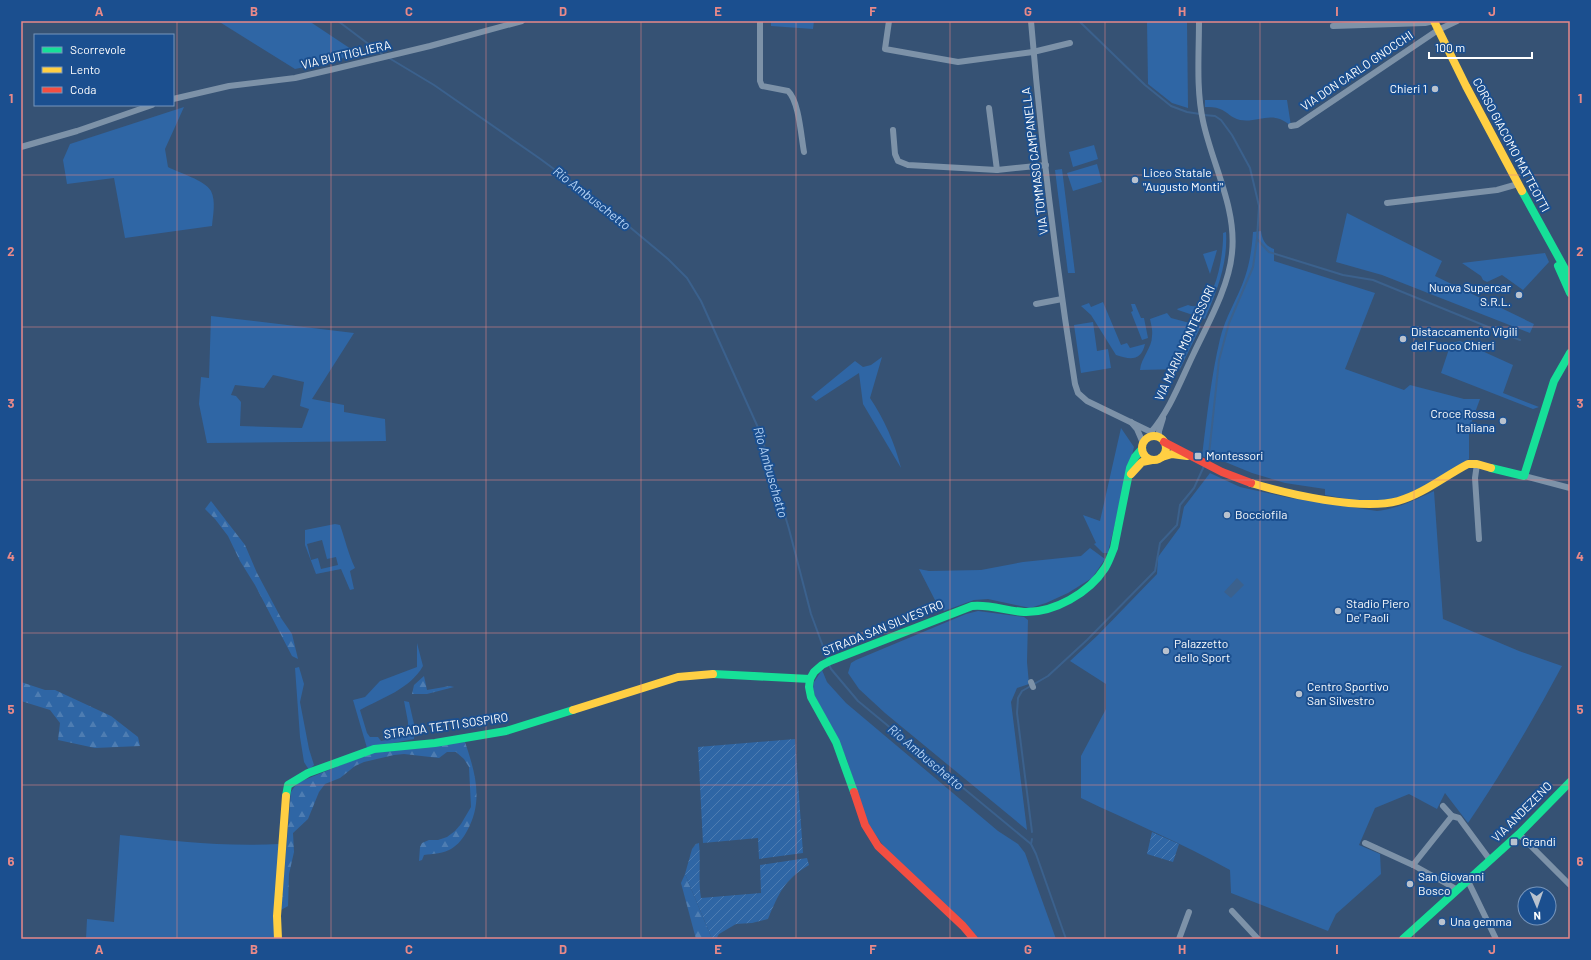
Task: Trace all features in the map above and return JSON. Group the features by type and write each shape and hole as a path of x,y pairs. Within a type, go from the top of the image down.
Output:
{"street":[{"name":"VIA BUTTIGLIERA","path":"174,99 230,86 295,78 430,46 522,21"},
{"path":"760,21 760,81 762,86 788,90 791,93 795,103 804,152"},
{"path":"889,21 885,49 958,62 1033,52 1070,43"},
{"name":"VIA TOMMASO CAMPANELLA","path":"1031,21 1033,52 1062,299 1075,384 1081,398 1132,422 1156,437"},
{"name":"VIA MARIA MONTESSORI","path":"1156,437 1164,415 1224,286 1232,254 1232,229 1202,117 1199,76 1199,21"},
{"path":"1333,26 1425,23 1434,21"},
{"name":"CORSO GIACOMO MATTEOTTI","path":"1434,21 1546,237 1570,278"},
{"name":"VIA DON CARLO GNOCCHI","path":"1291,126 1297,125 1438,30 1457,21"},
{"path":"21,147 77,131 149,106"},
{"path":"989,108 997,170"},
{"path":"893,130 895,154 898,161 908,165 997,170 1046,165"},
{"path":"1387,204 1497,190 1518,184"},
{"name":"CORSO GIACOMO MATTEOTTI","path":"1546,237 1570,293"},
{"path":"1036,304 1062,299"},
{"path":"1524,476 1554,381 1570,352"},
{"path":"1559,372 1570,362"},
{"name":"VIA MARIA MONTESSORI","path":"1156,437 1164,415"},
{"path":"1132,422 1137,429 1145,456 1152,460 1177,454 1191,457 1245,482 1287,492 1327,499 1383,504 1398,501 1418,492 1468,464 1477,464 1570,488"},
{"path":"1143,446 1156,437"},
{"path":"1156,437 1165,450 1162,457"},
{"path":"1156,437 1187,453 1191,457"},
{"name":"STRADA SAN SILVESTRO","path":"810,679 814,672 822,665 837,658 972,606 986,605 1031,612 1059,605 1071,598 1095,580 1105,569 1110,560 1114,548 1130,468 1135,457 1143,446"},
{"name":"STRADA SAN SILVESTRO","path":"1129,478 1141,463 1145,460 1152,460"},
{"path":"1477,464 1476,478 1479,539"},
{"name":"STRADA TETTI SOSPIRO","path":"278,939 277,916 284,804 288,785 308,773 374,749 435,743 506,731 678,677 705,674 810,679"},
{"path":"810,679 809,687 811,697 836,742 865,825 878,846 963,926 974,939"},
{"name":"VIA ANDEZENO","path":"1403,939 1518,834 1570,782"},
{"name":"VIA ANDEZENO","path":"1443,806 1452,816 1459,818 1490,860"},
{"path":"1413,865 1452,816"},
{"path":"1518,834 1570,885"},
{"path":"1364,844 1413,865 1458,890"},
{"path":"1468,881 1496,939"},
{"path":"1232,911 1258,939"},
{"path":"1179,939 1189,912"}],"green space":[{"path":"218,21 309,21 354,51 353,54 338,60 295,69"},
{"path":"771,21 814,21 813,29 771,26"},
{"path":"1147,21 1187,21 1188,108 1172,103 1148,84"},
{"path":"1205,100 1287,100 1291,126 1278,118 1272,117 1254,120 1240,120 1220,109 1205,107"},
{"path":"184,107 165,149 168,167 198,180 211,191 214,204 212,226 125,238 114,178 67,184 63,160 70,144"},
{"path":"1094,145 1098,159 1073,167 1069,152"},
{"path":"1097,164 1102,182 1073,191 1067,173"},
{"path":"1062,169 1075,273 1068,273 1055,170"},
{"path":"1347,213 1442,261 1435,276 1534,324 1530,333 1382,275 1336,262"},
{"path":"1261,231 1264,242 1274,249 1274,261 1375,293 1345,369 1404,390 1410,385 1464,399 1480,399 1469,429 1469,459 1413,491 1389,500 1372,502 1325,495 1325,489 1285,483 1252,473 1213,457 1211,460 1202,456 1212,382 1222,331 1247,271 1253,232"},
{"path":"1226,232 1225,255 1221,277 1205,319 1178,310 1177,309 1188,305 1198,306 1205,301 1212,292 1220,266 1223,233"},
{"path":"1217,250 1210,274 1203,254"},
{"path":"1545,253 1549,262 1523,290 1502,275 1487,282 1462,263"},
{"path":"1103,302 1121,345 1127,343 1130,348 1145,344 1141,354 1135,358 1126,358 1116,355 1091,315 1081,306 1089,303 1091,307"},
{"path":"1131,304 1135,304 1141,318 1144,318 1148,338 1142,340 1131,312 1133,311"},
{"path":"1167,313 1171,318 1201,326 1180,369 1140,370 1142,361 1152,340 1150,319"},
{"path":"211,316 354,333 312,399 344,405 344,412 385,419 386,441 207,443 199,404 201,377 209,378","holes":["273,375 304,382 300,406 309,409 302,428 240,426 241,402 236,396 231,395 235,385 264,388"]},
{"path":"1093,322 1097,351 1108,349 1111,368 1081,373 1074,325"},
{"path":"1460,341 1513,365 1503,393 1539,407 1533,409 1441,373 1451,343"},
{"path":"882,357 870,398 880,414 896,449 901,468 863,404 859,373 816,401 811,397 855,361 863,367 871,365"},
{"path":"1121,428 1134,447 1108,553 1103,553 1094,544 1096,543 1083,515 1100,521"},
{"name":"Centro Sportivo San Silvestro","path":"1210,473 1240,487 1290,498 1377,511 1399,506 1434,491 1443,619 1519,651 1562,666 1517,746 1468,823 1445,793 1437,809 1409,794 1375,808 1359,845 1380,854 1381,874 1336,914 1328,931 1231,893 1230,870 1175,842 1081,798 1081,756 1106,709 1106,684 1070,661 1098,635 1157,574 1158,557 1180,527 1184,507"},
{"path":"211,501 245,545 257,573 281,618 292,634 298,659 292,656 228,536 205,509"},
{"path":"335,524 340,525 355,568 350,571 354,589 350,590 341,569 316,574 305,545 305,530","holes":["322,540 327,559 336,557 338,565 321,569 318,558 311,560 307,544"]},
{"path":"1090,548 1105,559 1092,578 1068,593 1046,603 1030,608 988,599 974,600 944,611 936,602 919,569 929,571 981,570 1023,562 1081,556"},
{"path":"978,611 1024,617 1028,620 1027,662 1029,684 1017,688 1011,702 1027,830 885,713 859,689 848,673 851,663 856,660 966,614"},
{"path":"417,643 423,666 417,674 403,687 360,710 367,733 370,737 378,737 381,741 408,736 408,722 404,701 409,702 414,724 414,739 367,748 353,700 365,697 380,681 417,667"},
{"path":"299,667 304,684 300,702 309,749 314,765 309,770 304,762 300,737 295,668"},
{"path":"822,670 827,682 846,703 998,831 1018,844 1025,853 1056,939 979,939 885,848 870,827 862,808 847,760 815,696 813,688 814,682"},
{"path":"424,676 427,690 450,686 454,687 427,694 412,694 414,685"},
{"path":"21,682 45,690 55,690 111,716 138,737 140,746 95,748 58,740 60,723 50,710 21,701"},
{"path":"795,739 803,853 759,859 758,838 703,843 698,747"},
{"path":"465,742 475,775 476,798 472,820 464,836 456,845 445,851 424,855 422,860 419,861 420,847 422,843 429,840 438,840 447,837 461,824 471,807 469,767 464,759 456,752 447,752 439,758 404,754 364,762 355,766 340,778 325,784 319,792 308,819 293,833 294,852 289,874 288,906 281,910 291,792 297,783 368,754 394,749"},
{"path":"1152,832 1179,844 1173,862 1147,854"},
{"path":"120,835 219,844 279,844 275,939 86,939 87,919 114,922"},
{"path":"699,843 701,898 761,893 760,865 807,858 809,865 794,876 783,888 768,919 752,923 736,924 719,934 716,939 712,939 685,874 692,849"},
{"path":"685,874 712,939 696,939 681,883"}],"shaded area":[{"path":"1237,578 1244,585 1231,598 1224,592"}],"waterway":[{"name":"Rio Ambuschetto","path":"338,21 383,55"},
{"path":"1079,21 1145,85 1171,106 1187,112 1200,114"},
{"name":"Rio Ambuschetto","path":"389,58 434,85 539,158 607,208 668,259 687,278 701,301 760,432 789,529 811,614 828,660"},
{"path":"1204,115 1215,116 1221,120 1232,135 1250,168 1259,206 1257,239 1253,267 1229,323 1219,360 1209,454 1206,462"},
{"path":"1257,239 1269,252 1343,275 1373,280 1520,340"},
{"path":"1032,832 1017,713 1018,698 1022,691 1048,676 1087,640 1155,571 1160,543 1177,525 1180,505 1194,488 1204,466"},
{"name":"Rio Ambuschetto","path":"829,664 831,669 858,701 1031,844 1036,854 1066,939"},
{"name":"Rio Ambuschetto","path":"1031,844 1032,839"}],"traffic: fast":[{"path":"1522,191 1570,278"},
{"path":"1558,266 1570,293"},
{"path":"1491,468 1524,476 1554,381 1570,353"},
{"path":"854,792 836,742 811,697 809,687 810,679 814,672 822,665 830,661 972,606 985,606 1024,612 1047,609 1070,600 1090,586 1109,561 1114,548 1130,468 1135,457 1142,449"},
{"path":"713,674 810,679"},
{"path":"286,796 288,785 308,773 374,749 435,743 506,731 573,710"},
{"path":"1403,939 1519,834 1570,782"}],"traffic: slow":[{"path":"1434,21 1466,86 1522,191"},
{"path":"1154,436 1162,440 1166,448 1162,456 1154,460 1146,456 1142,448 1146,440 1154,436"},
{"path":"1162,457 1172,454 1187,456"},
{"path":"1131,474 1142,462 1152,460"},
{"path":"1251,483 1284,492 1324,500 1345,503 1382,504 1398,501 1416,494 1468,464 1477,464 1491,468"},
{"path":"573,710 678,677 713,674"},
{"path":"278,939 277,916 286,796"}],"traffic: jam":[{"path":"1164,442 1222,472 1251,483"},
{"path":"854,792 865,825 878,846 963,926 974,939"}],"place":[{"name":"Chieri 1","path":"1435,89"},
{"name":"Liceo Statale \"Augusto Monti\"","path":"1135,180"},
{"name":"Nuova Supercar S.R.L.","path":"1519,295"},
{"name":"Distaccamento Vigili del Fuoco Chieri","path":"1403,339"},
{"name":"Croce Rossa Italiana","path":"1503,421"},
{"name":"Montessori","path":"1198,456"},
{"name":"Bocciofila","path":"1227,515"},
{"name":"Stadio Piero De' Paoli","path":"1338,611"},
{"name":"Palazzetto dello Sport","path":"1166,651"},
{"name":"Centro Sportivo San Silvestro","path":"1299,694"},
{"name":"Grandi","path":"1514,842"},
{"name":"San Giovanni Bosco","path":"1410,884"},
{"name":"Una gemma","path":"1442,922"}]}
